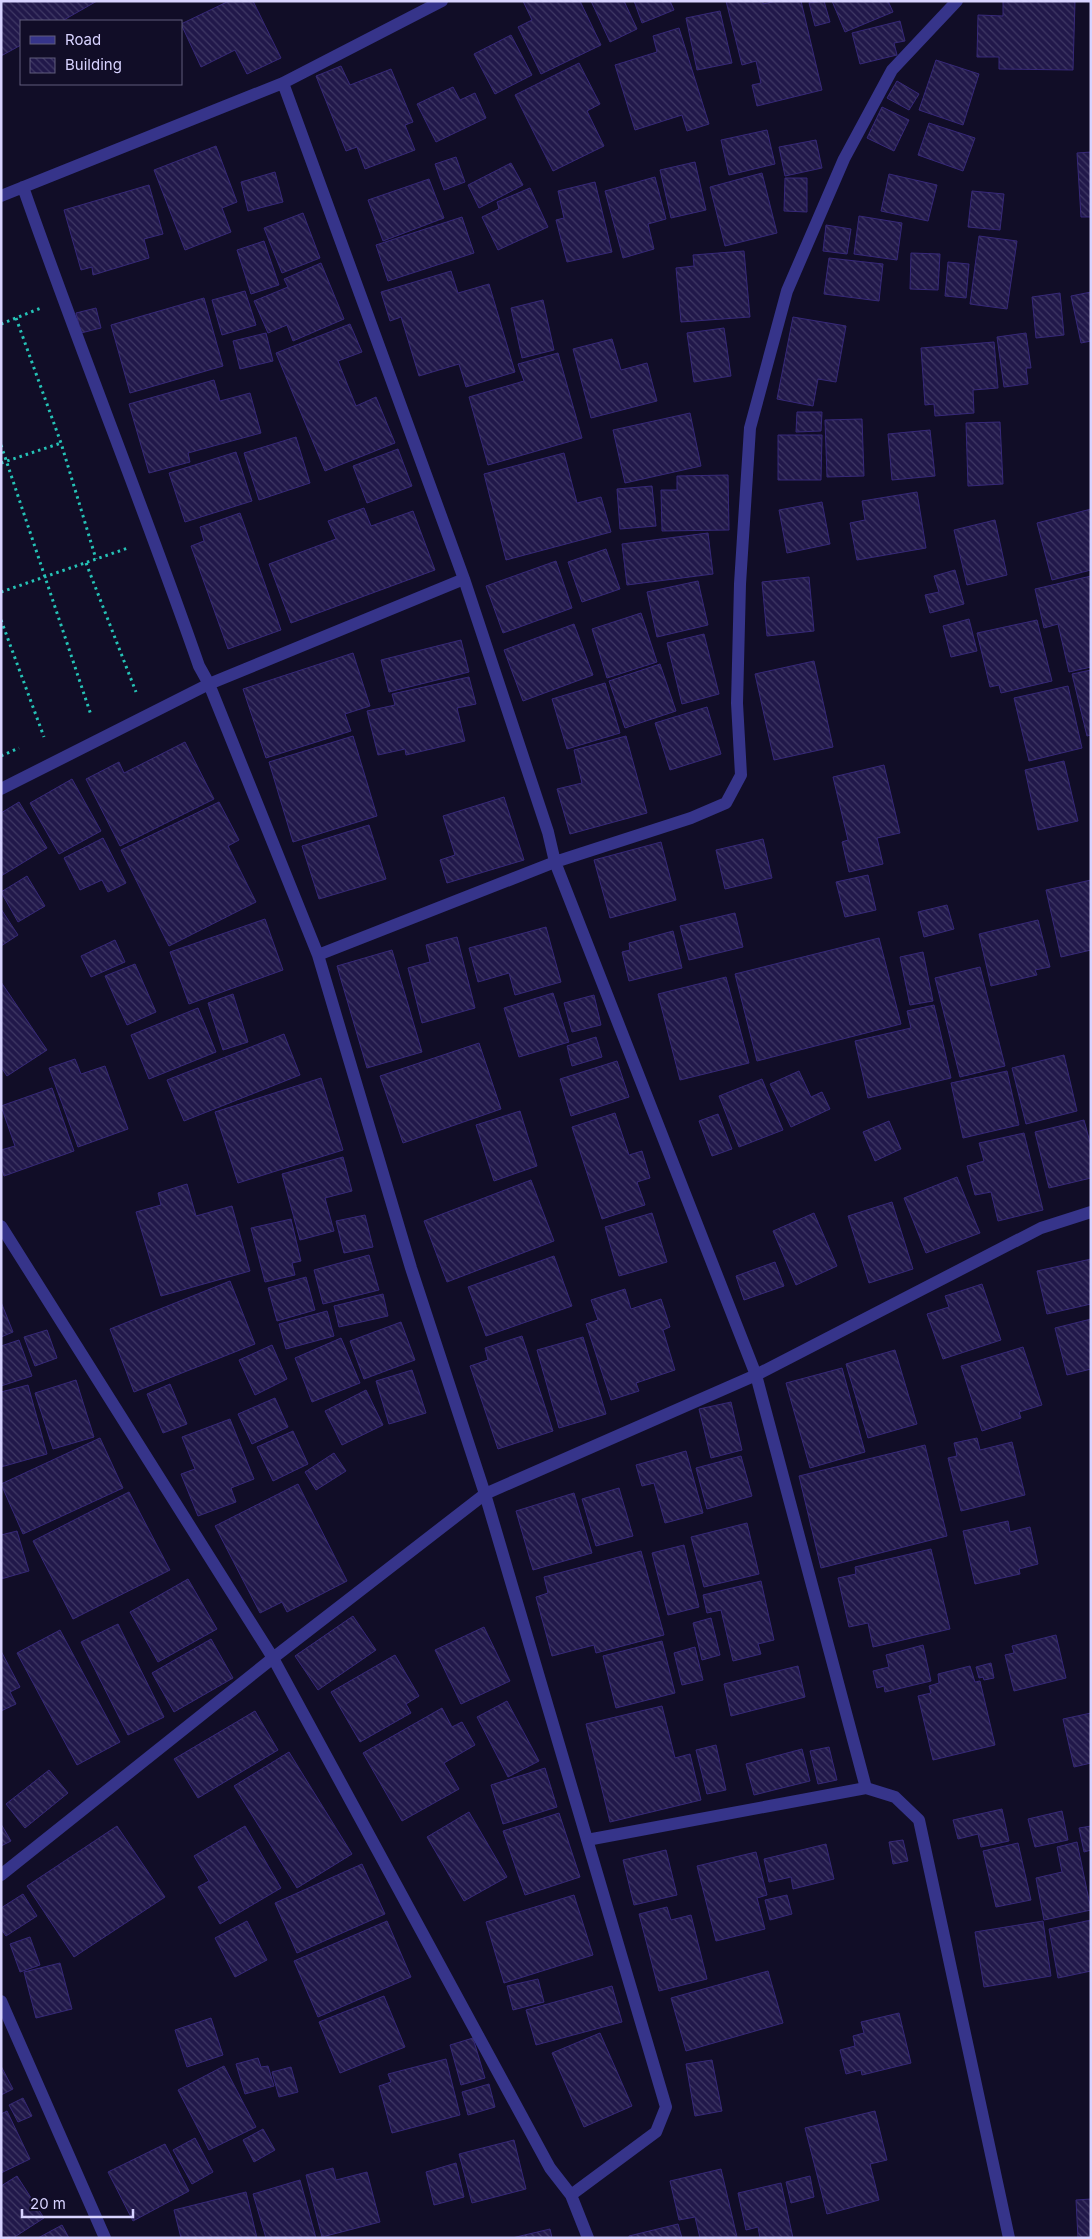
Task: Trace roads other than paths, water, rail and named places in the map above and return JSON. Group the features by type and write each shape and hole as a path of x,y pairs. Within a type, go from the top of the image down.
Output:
{"street":[{"path":"1,196 283,83 442,1"},
{"path":"318,955 555,862 691,818 726,803 741,775 737,703 740,584 750,428 787,291 844,159 892,70 957,1"},
{"path":"283,83 464,580 548,832 555,862 756,1375 866,1788"},
{"path":"24,186 62,300 155,539 199,666 209,684 318,955 411,1268 486,1494 666,2107 656,2132 571,2195"},
{"path":"1,789 209,684 464,580"},
{"path":"1,1875 273,1658 486,1494 756,1375 1041,1228 1091,1212"},
{"path":"1,1226 273,1658 550,2168 571,2195 588,2238"},
{"path":"587,1840 866,1788 895,1797 919,1820 1009,2238"},
{"path":"1,2001 105,2238"}]}
